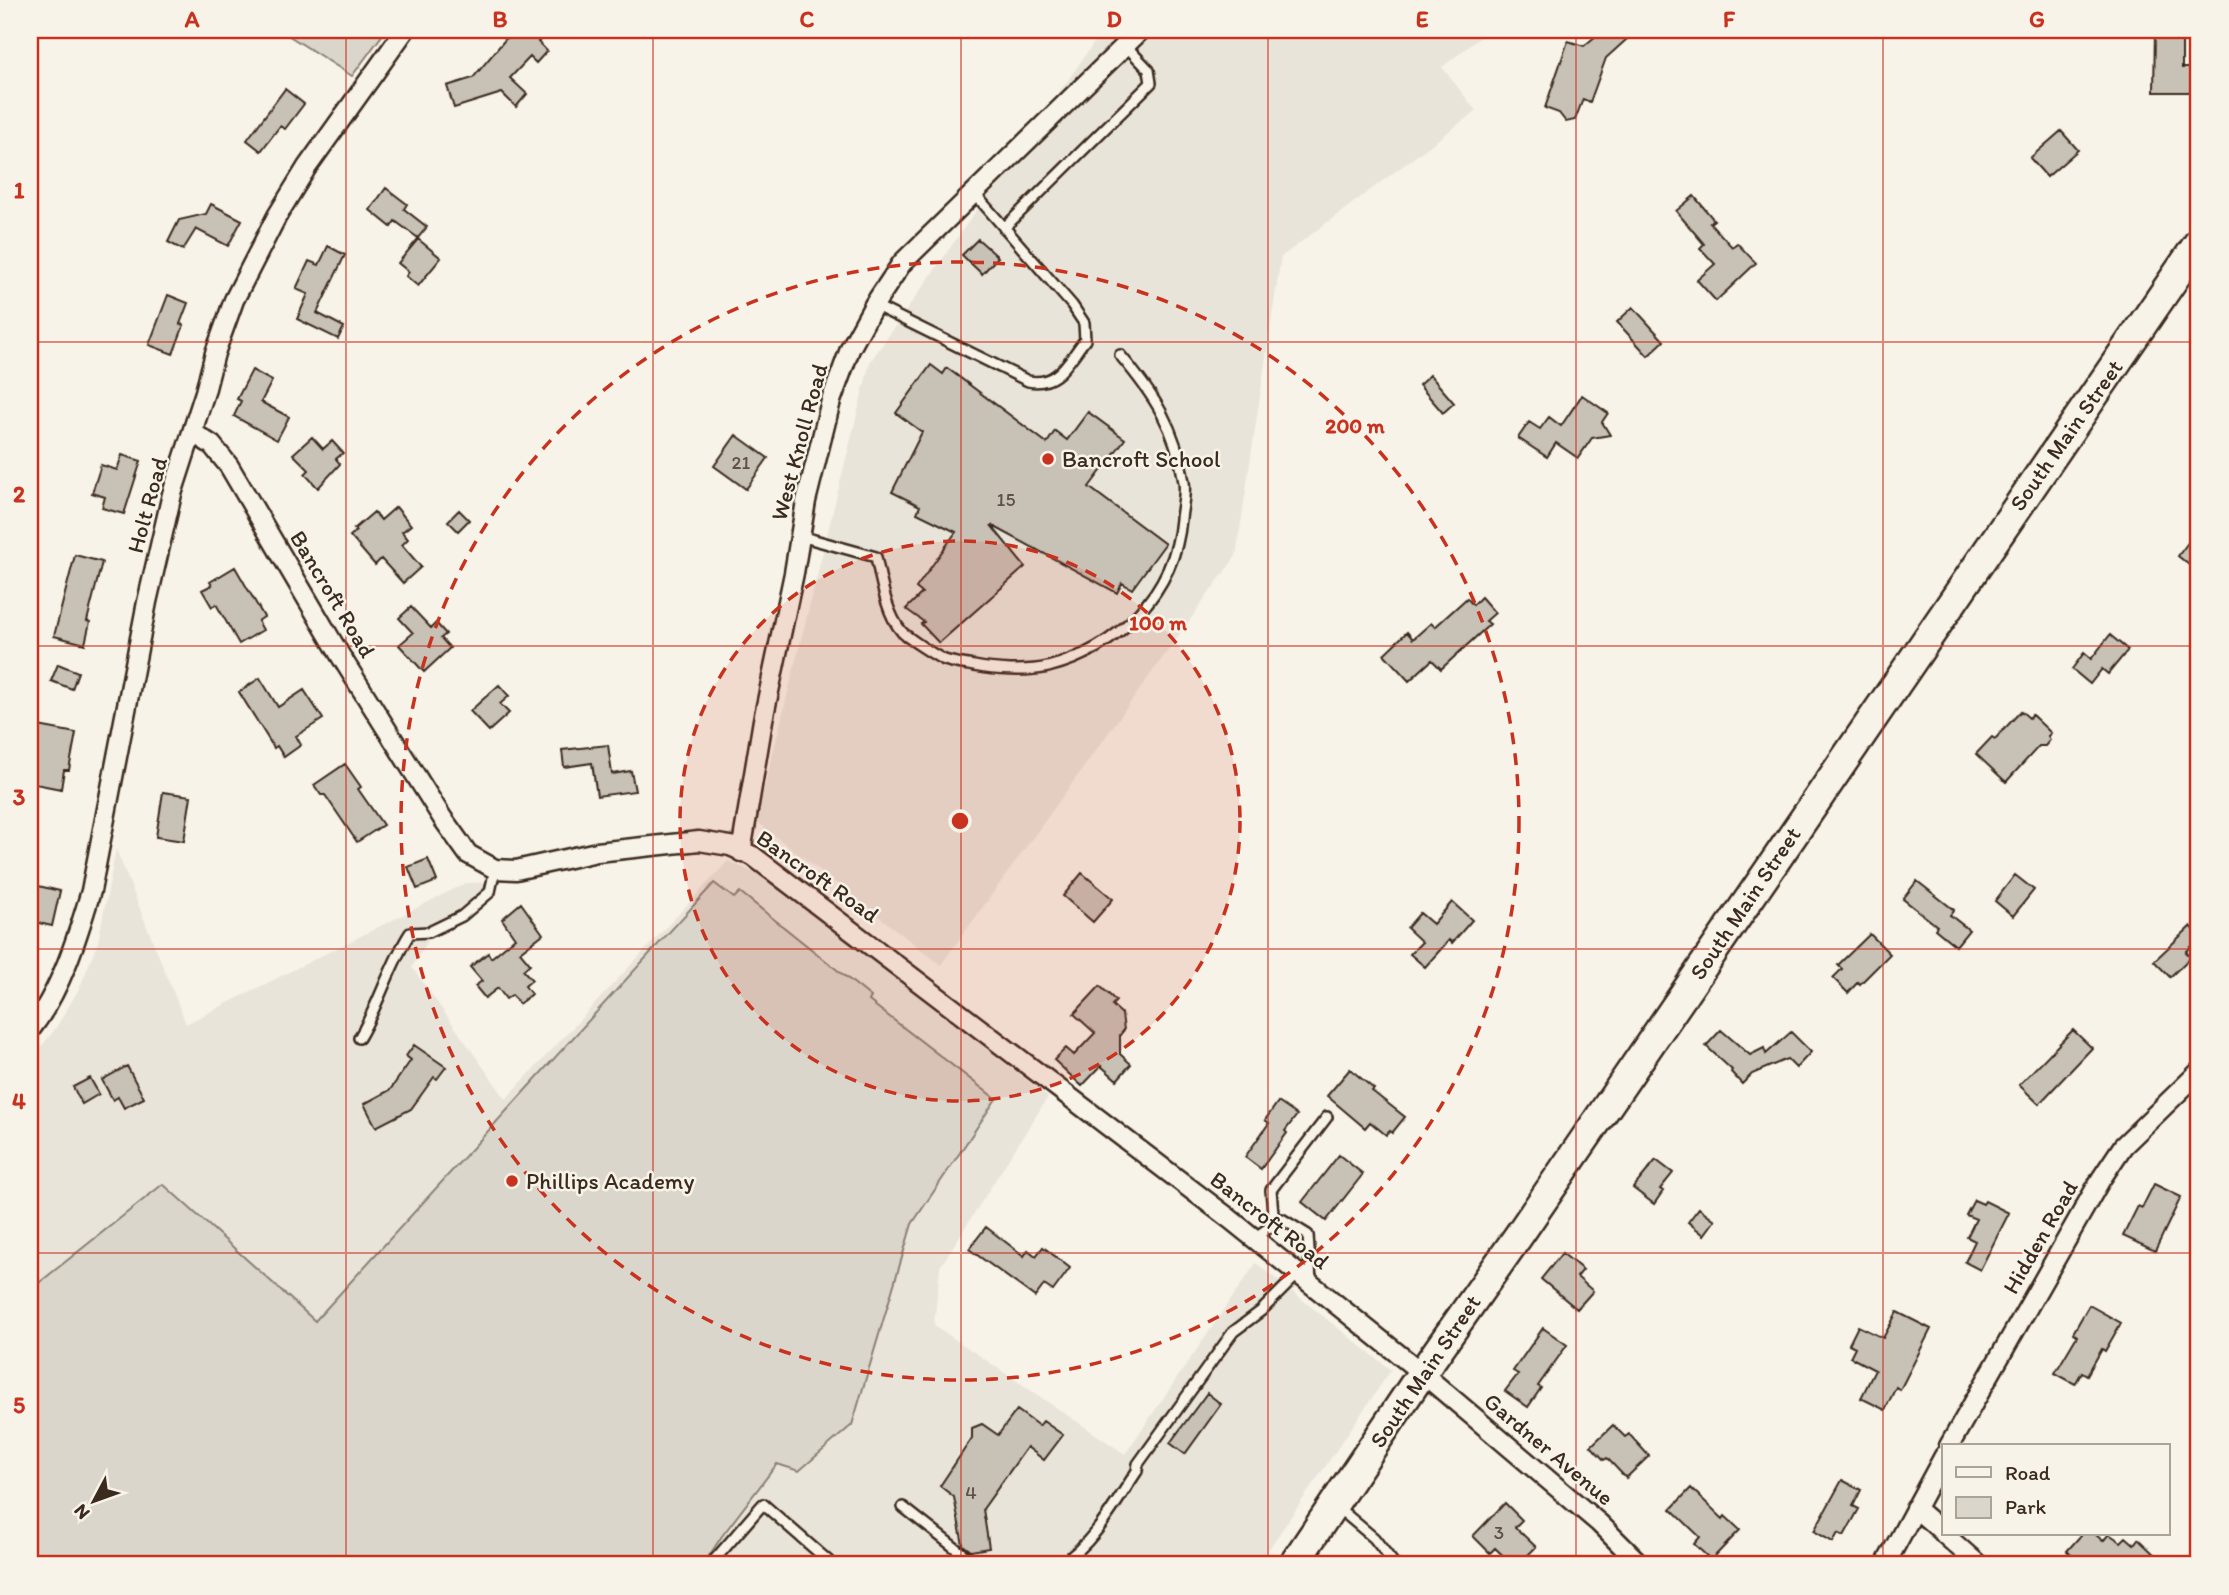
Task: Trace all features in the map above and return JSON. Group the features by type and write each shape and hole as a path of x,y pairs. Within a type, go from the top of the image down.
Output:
{"main road":[{"name":"South Main Street","path":"1293,1565 1422,1373 2198,245"}],"street":[{"name":"Holt Road","path":"30,1030 57,984 80,928 91,891 147,602 172,494 234,300 277,216 307,167 405,30"},
{"name":"West Knoll Road","path":"741,852 763,720 806,501 831,401 850,349 874,305 902,263 1141,30"},
{"name":"Bancroft Road","path":"192,432 212,445 229,466 340,655 468,854 495,869 516,870 597,852 699,841 730,846 752,856 820,905 1254,1238 1422,1373"},
{"name":"Hidden Road","path":"1950,1444 2116,1157 2140,1128 2199,1072"},
{"name":"Gardner Avenue","path":"1422,1373 1599,1524 1641,1565"},
{"path":"1885,1565 1942,1459"},
{"path":"1915,1508 1942,1532"},
{"path":"1946,1536 1979,1565"}],"lane":[{"path":"1004,228 1151,83 1149,70 1125,45"},
{"path":"874,305 1028,381 1042,383 1056,376 1085,340 1084,323 1072,305 973,192"},
{"path":"800,537 876,557 884,597 902,632 943,659 992,670 1046,668 1089,651 1112,638 1135,619 1163,581 1180,537 1184,484 1164,415 1144,384 1120,355"},
{"path":"359,1038 410,933 429,932 463,916 490,892 495,869"},
{"path":"1274,1225 1271,1190 1327,1117"},
{"path":"1060,1565 1075,1556 1104,1521 1137,1471 1138,1464 1233,1332 1305,1278 1308,1235 1282,1219 1254,1238"},
{"path":"710,1565 763,1504 834,1565"},
{"path":"1335,1505 1374,1538 1395,1565"},
{"path":"903,1507 973,1562 983,1565"}],"shaded area":[{"name":"Bancroft School","path":"1103,30 1490,30 1442,67 1476,111 1281,257 1236,556 941,965 756,821 870,362"},
{"name":"Phillips Academy","path":"116,849 186,1024 466,883 491,882 469,907 432,934 412,967 506,1099 728,861 757,874 819,917 1048,1097 940,1267 934,1325 1125,1454 1256,1263 1391,1370 1258,1565 30,1565 30,1061 56,1028 80,987 98,942"}],"green space":[{"path":"280,30 386,30 352,76"},
{"path":"714,883 734,898 740,892 871,997 869,1001 996,1099 912,1224 852,1425 799,1471 777,1464 703,1565 30,1565 30,1290 163,1184 315,1321"}],"building":[{"path":"513,30 549,30 538,42 547,51 536,63 530,57 510,78 527,94 516,107 502,93 454,108 447,86 473,78"},
{"path":"1603,30 1637,30 1606,58 1590,102 1583,99 1575,120 1566,122 1559,113 1545,108 1568,41 1584,46"},
{"path":"2155,30 2182,30 2182,68 2194,68 2194,92 2154,92"},
{"path":"285,89 304,104 285,129 280,126 261,151 247,140"},
{"path":"2061,131 2078,150 2047,177 2030,158"},
{"path":"386,188 407,204 404,209 427,227 418,238 395,221 391,227 370,210"},
{"path":"1694,196 1714,220 1710,223 1732,247 1737,243 1756,263 1716,301 1697,280 1715,264 1700,248 1704,244 1676,211"},
{"path":"211,204 242,220 228,246 196,229 183,250 168,242 179,220 206,214"},
{"path":"418,239 441,258 418,286 406,276 409,272 398,263"},
{"path":"978,239 998,257 982,274 962,255"},
{"path":"328,246 345,255 317,313 344,327 338,339 297,319 308,294 296,289 309,261 319,265"},
{"path":"168,295 188,303 180,324 184,325 173,354 149,345"},
{"path":"1633,307 1664,341 1648,356 1617,322"},
{"path":"931,365 943,374 947,368 1047,443 1055,431 1067,440 1088,412 1125,439 1089,487 1165,544 1132,589 1122,583 1117,593 991,525 1025,567 939,643 921,624 924,622 906,609 922,593 916,588 956,532 917,513 920,506 892,492 922,432 896,413"},
{"path":"252,370 272,381 261,402 289,417 277,440 234,416 241,401 237,399"},
{"path":"1430,375 1454,403 1443,413 1419,385"},
{"path":"1582,395 1608,413 1602,422 1610,435 1592,438 1578,458 1556,443 1547,457 1518,438 1529,422 1540,429 1549,417 1561,426"},
{"path":"736,435 768,458 746,489 714,466"},
{"path":"312,437 323,449 332,441 343,453 336,459 340,464 318,488 305,474 309,470 293,454"},
{"path":"122,455 141,461 124,514 102,508 105,497 92,493 101,465 117,470"},
{"path":"396,507 411,525 402,532 408,539 402,545 421,567 403,583 381,559 375,565 350,536 356,531 354,529 374,512 381,520"},
{"path":"459,510 469,520 458,531 448,521"},
{"path":"2199,528 2199,573 2178,556"},
{"path":"75,555 102,562 87,621 90,622 85,644 54,636"},
{"path":"235,567 264,617 258,621 263,630 239,644 216,604 212,607 202,590"},
{"path":"1481,597 1495,613 1486,621 1490,624 1441,669 1432,660 1409,681 1384,654 1407,632 1413,639 1431,623 1435,627 1467,598 1473,605"},
{"path":"411,607 431,628 436,623 446,634 441,638 450,648 424,672 399,645 413,633 399,618"},
{"path":"2110,635 2128,650 2108,674 2102,669 2090,684 2072,669 2084,653 2091,659"},
{"path":"58,664 78,672 72,689 51,681"},
{"path":"260,678 278,707 304,690 323,719 296,736 301,745 284,757 277,746 274,748 239,692"},
{"path":"499,685 509,696 500,704 509,713 489,731 470,711"},
{"path":"2021,711 2029,718 2032,715 2051,733 2048,736 2050,740 2045,746 2039,746 2006,782 1976,754 1992,737 1995,739"},
{"path":"33,725 76,733 69,770 64,770 61,789 30,783 30,741"},
{"path":"608,745 612,774 631,771 635,791 597,796 592,763 564,767 562,750"},
{"path":"345,764 361,787 358,789 383,825 357,842 325,795 321,795 314,785"},
{"path":"163,792 191,796 184,841 156,837"},
{"path":"428,859 437,881 417,889 408,867"},
{"path":"1082,873 1113,899 1093,922 1063,896"},
{"path":"2015,875 2034,890 2013,916 1995,901"},
{"path":"1917,881 1954,910 1950,915 1969,930 1956,946 1935,929 1937,926 1903,899"},
{"path":"34,885 60,891 52,926 30,921 30,891 33,891"},
{"path":"1452,902 1472,920 1452,943 1449,940 1425,967 1410,954 1422,942 1407,928 1420,913 1433,924"},
{"path":"521,903 543,934 520,952 530,964 523,970 532,980 525,986 531,994 519,1004 512,995 506,999 498,988 485,998 475,986 482,981 470,967 488,953 491,958 515,938 502,919"},
{"path":"2191,926 2199,939 2186,952 2191,957 2170,977 2154,961"},
{"path":"1870,934 1890,954 1848,993 1833,978 1842,969 1838,965"},
{"path":"1100,986 1116,1001 1112,1005 1122,1014 1124,1030 1120,1035 1120,1054 1131,1064 1117,1080 1101,1066 1082,1086 1054,1060 1066,1048 1074,1055 1095,1033 1074,1014"},
{"path":"1721,1030 1750,1055 1764,1048 1766,1054 1791,1032 1811,1052 1796,1068 1787,1059 1752,1074 1742,1084 1732,1070 1706,1046"},
{"path":"2073,1030 2092,1048 2039,1104 2019,1085"},
{"path":"414,1045 446,1067 437,1079 434,1077 411,1109 376,1127 364,1104 390,1090 411,1060 406,1056"},
{"path":"127,1066 144,1098 124,1108 118,1097 113,1100 102,1080"},
{"path":"1350,1069 1374,1089 1372,1091 1405,1117 1392,1133 1390,1131 1386,1135 1370,1122 1365,1128 1327,1096"},
{"path":"90,1078 99,1094 82,1104 73,1087"},
{"path":"1278,1102 1297,1115 1261,1169 1245,1157 1269,1123 1265,1120"},
{"path":"1339,1155 1363,1174 1326,1221 1302,1202"},
{"path":"1656,1160 1673,1173 1660,1189 1663,1191 1654,1204 1633,1188"},
{"path":"2154,1184 2181,1197 2155,1251 2123,1236 2138,1206 2142,1208"},
{"path":"1974,1200 1983,1204 1985,1201 2009,1213 1980,1270 1965,1262 1975,1241 1967,1237 1976,1219 1966,1215"},
{"path":"1699,1208 1715,1220 1704,1235 1688,1222"},
{"path":"986,1227 1024,1256 1028,1250 1036,1256 1043,1247 1070,1268 1053,1291 1044,1285 1035,1297 969,1249"},
{"path":"1562,1253 1583,1270 1577,1277 1593,1291 1577,1309 1541,1279"},
{"path":"2089,1305 2121,1323 2087,1375 2082,1372 2075,1384 2055,1373 2077,1336 2073,1333"},
{"path":"1897,1312 1931,1329 1900,1390 1896,1387 1885,1410 1861,1398 1875,1370 1850,1357 1855,1347 1849,1344 1858,1326 1883,1338"},
{"path":"1543,1328 1567,1345 1538,1386 1541,1388 1528,1407 1505,1391 1518,1374 1513,1371"},
{"path":"1207,1393 1221,1404 1185,1454 1170,1443"},
{"path":"1017,1410 1039,1426 1043,1421 1063,1435 1044,1460 1027,1447 983,1509 989,1548 971,1551 963,1545 954,1497 940,1486 972,1438 972,1428 982,1424 998,1435"},
{"path":"1613,1425 1625,1437 1629,1434 1649,1456 1626,1478 1591,1446"},
{"path":"1842,1480 1861,1490 1853,1506 1859,1509 1844,1536 1838,1533 1833,1542 1814,1531"},
{"path":"1691,1488 1723,1519 1725,1516 1740,1530 1711,1560 1694,1544 1700,1537 1671,1509"},
{"path":"1505,1503 1522,1520 1515,1527 1536,1547 1518,1565 1513,1565 1495,1548 1490,1553 1473,1536"},
{"path":"2080,1536 2097,1536 2103,1541 2107,1536 2112,1536 2121,1542 2126,1537 2134,1544 2138,1539 2156,1556 2148,1565 2083,1565 2067,1551"}],"place":[{"name":"Bancroft School","path":"1048,459"},
{"name":"Phillips Academy","path":"512,1181"}]}
